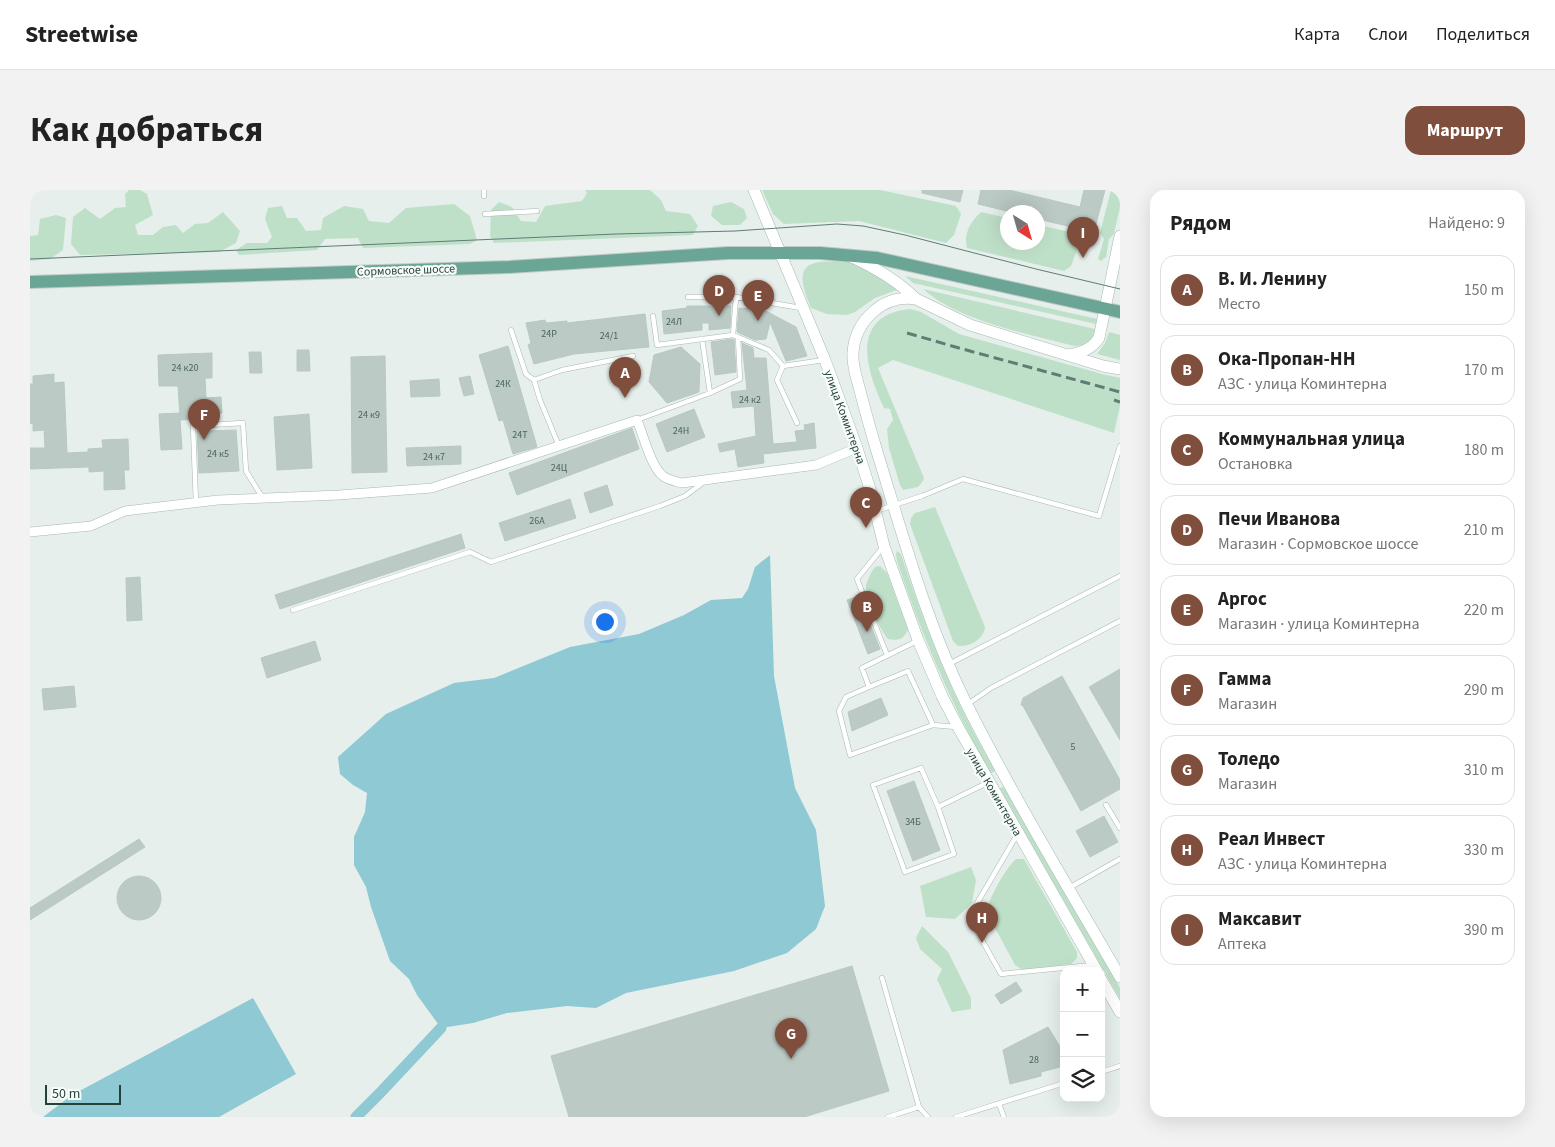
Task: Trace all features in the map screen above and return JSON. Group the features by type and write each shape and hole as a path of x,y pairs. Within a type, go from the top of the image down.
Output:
{"main road":[{"name":"улица Коминтерна","path":"754,190 825,360 857,448 884,546 918,640 942,696 1094,967"},
{"path":"1067,355 1088,350 1094,345 1100,333 1118,262 1120,236"},
{"name":"Сормовское шоссе","path":"30,282 509,267 728,253 781,253"},
{"path":"781,253 846,254 877,258 1120,312"},
{"path":"846,254 881,270 906,288 916,298 970,325 1103,366 1120,369"},
{"name":"улица Коминтерна","path":"916,298 900,298 890,301 875,310 866,319 855,338 853,362 868,421 929,617 948,664 967,705 1004,773 1120,977"},
{"path":"989,782 1004,773"},
{"path":"1105,986 1120,1012"}],"street":[{"path":"30,532 91,526 125,511 196,503 432,488 637,420 656,467 662,475 682,483 816,465 857,448"}],"lane":[{"path":"484,190 484,196"},
{"path":"485,214 537,211"},
{"path":"688,297 736,297 803,308"},
{"path":"733,335 736,297"},
{"path":"653,316 657,345 733,335 769,350 783,366"},
{"path":"510,330 526,374 534,380 540,400 560,447"},
{"path":"637,420 710,393 740,379 738,337"},
{"path":"702,339 710,393"},
{"path":"534,380 562,370 633,356"},
{"path":"783,366 825,360"},
{"path":"783,366 777,380 797,423"},
{"path":"196,503 193,426 243,423 246,471 262,498"},
{"path":"875,511 963,480 1099,516 1120,446"},
{"path":"293,610 470,552 491,562 660,506 685,496 705,481"},
{"path":"884,546 857,580 887,655"},
{"path":"948,664 1120,576"},
{"path":"967,705 991,688 1120,621"},
{"path":"869,687 862,668 918,640"},
{"path":"933,725 908,671 846,697 839,711 850,755 933,725 958,727"},
{"path":"921,768 938,807 954,854 905,872 873,786 921,768"},
{"path":"938,807 989,782"},
{"path":"1106,805 1120,828"},
{"path":"1018,834 969,917 1001,974 1060,970"},
{"path":"1069,888 1120,859"},
{"path":"882,978 920,1107 928,1117"},
{"path":"1105,1071 1120,1066"},
{"path":"956,1117 1060,1085"},
{"path":"999,1104 1004,1117"},
{"path":"888,1117 920,1107"}],"green space":[{"path":"129,190 140,190 147,194 153,215 135,225 138,235 153,235 163,227 176,225 183,233 195,224 208,223 223,212 240,231 236,243 219,252 80,255 71,244 73,217 85,208 100,219 115,208 126,207 125,194"},
{"path":"585,190 650,190 661,200 666,211 690,214 698,226 693,235 494,243 490,236 491,210 499,202 512,207 521,221 536,222 545,206 582,201 587,193"},
{"path":"762,190 880,190 956,206 961,214 954,235 946,243 859,221 784,224 773,214"},
{"path":"1111,190 1120,190 1120,207 1114,234 1109,239 1106,257 1101,261 1098,259 1104,239 1100,233"},
{"path":"731,202 744,209 747,218 740,225 722,225 711,216 713,206"},
{"path":"454,204 470,216 477,240 470,244 363,248 358,238 325,239 317,250 239,255 236,250 247,243 267,243 272,237 265,219 268,208 282,206 287,218 297,218 306,231 321,230 323,218 344,206 363,209 369,221 389,223 406,208"},
{"path":"981,212 1000,216 1000,250 1045,250 1045,227 1075,233 1080,242 1071,266 1064,271 967,248 967,233 974,219"},
{"path":"56,215 66,218 63,250 50,259 30,261 30,236 38,235 40,219"},
{"path":"856,261 883,275 897,290 875,298 855,312 847,315 827,314 811,308 803,282 804,270 815,263"},
{"path":"905,276 1097,319 1096,324 913,283"},
{"path":"923,289 1095,329 1093,337 1082,345 1074,346 995,325 956,310"},
{"path":"910,309 921,312 959,334 1120,378 1120,406 1114,433 893,360 878,368 924,478 918,487 903,490 889,448 887,429 893,420 890,409 884,408 877,393 868,361 867,346 870,333 878,322 891,313"},
{"path":"1109,332 1120,335 1120,360 1097,354 1105,343"},
{"path":"935,507 985,627 979,639 963,646 958,646 953,641 910,524 911,518 915,513"},
{"path":"897,551 901,554 941,664 979,742 994,768 995,771 992,773 975,746 938,668 906,588 897,561"},
{"path":"880,566 887,573 908,630 902,638 897,640 888,639 885,635 874,613 866,590 871,573 875,567"},
{"path":"1003,787 1006,790 1120,988 1120,999 1105,973 1105,967 1102,967 1000,788"},
{"path":"1016,859 1024,859 1077,952 1077,958 1071,964 1023,970 1015,965 986,911 998,884"},
{"path":"971,867 976,880 972,903 955,919 926,917 920,886"},
{"path":"922,926 948,952 971,998 971,1009 952,1012 937,979 942,969 920,949 916,938"}],"water":[{"path":"770,555 774,676 795,788 816,830 825,906 816,929 787,953 734,971 626,993 596,1008 567,1006 507,1013 473,1023 441,1028 417,995 409,979 390,961 366,887 354,865 354,837 365,812 367,793 353,785 340,774 338,757 386,714 454,683 494,678 570,647 639,634 684,615 711,600 742,598 748,589 755,567"},
{"path":"253,998 296,1074 219,1117 43,1117 72,1095"}],"building":[{"path":"922,190 963,190 960,202 922,193"},
{"path":"981,190 1009,190 1080,207 1084,190 1105,190 1096,224 1078,220 1076,228 1045,221 1045,205 1000,205 1000,209 978,204"},
{"path":"687,306 731,306 730,328 709,330 709,323 702,323 702,330 664,334 662,311 687,308"},
{"path":"739,308 764,310 796,327 807,356 786,361 770,322 766,339 755,340 737,332"},
{"path":"645,314 649,347 574,354 534,364 528,345 531,343 526,323 545,320 546,323 567,321 567,323"},
{"path":"734,340 736,372 715,375 711,342"},
{"path":"742,343 753,348 754,358 766,358 773,444 797,442 795,431 805,430 804,425 814,423 816,448 763,454 764,463 738,467 735,449 720,452 718,444 756,436 754,406 733,408 731,392 747,390"},
{"path":"508,346 537,447 513,454 503,420 499,421 479,355"},
{"path":"681,347 700,364 699,392 667,403 649,382 654,355"},
{"path":"297,350 309,350 310,371 297,371"},
{"path":"249,352 261,352 262,373 250,373"},
{"path":"212,353 212,378 205,378 206,398 221,397 222,413 208,413 208,421 197,422 197,419 180,420 182,449 161,450 159,414 180,413 178,386 159,386 158,355"},
{"path":"385,356 387,472 352,473 351,357"},
{"path":"54,374 54,383 64,382 67,453 88,452 88,449 103,448 102,440 128,439 129,470 124,470 125,489 104,490 104,471 89,472 89,467 30,469 30,448 45,448 44,430 33,431 33,423 30,424 30,384 33,384 33,376"},
{"path":"470,376 474,394 464,396 459,378"},
{"path":"439,379 440,396 411,397 410,381"},
{"path":"694,409 705,437 667,452 656,424"},
{"path":"309,414 312,468 277,470 274,417"},
{"path":"632,428 639,449 517,495 509,473"},
{"path":"209,429 209,431 236,430 239,471 199,473 197,430"},
{"path":"461,446 461,464 407,466 406,448"},
{"path":"607,485 613,505 590,513 584,493"},
{"path":"570,499 576,518 505,541 499,523"},
{"path":"461,534 465,548 280,609 275,595"},
{"path":"140,577 142,620 127,621 126,578"},
{"path":"859,596 880,649 868,654 847,600"},
{"path":"315,641 321,660 267,678 261,658"},
{"path":"1120,669 1120,740 1089,687"},
{"path":"1062,676 1120,780 1120,789 1081,811 1021,705 1023,698"},
{"path":"74,686 76,707 44,710 42,689"},
{"path":"881,698 888,715 852,731 848,712"},
{"path":"914,781 940,850 913,861 887,791"},
{"path":"1104,816 1118,842 1090,857 1076,831"},
{"path":"139,839 145,847 30,920 30,908"},
{"path":"135,876 143,876 155,882 161,898 155,914 143,920 135,920 123,914 117,902 117,894 123,882"},
{"path":"852,966 889,1091 804,1117 569,1117 551,1056"},
{"path":"1016,982 1022,991 1001,1004 995,995"},
{"path":"1048,1027 1060,1046 1060,1067 1041,1072 1041,1076 1010,1084 1003,1050"}],"waterway":[{"path":"356,1117 441,1028"}],"tram line":[{"path":"30,259 616,234 735,231 837,224 863,226 905,235 1120,289"}],"railway":[{"path":"907,333 1120,392"},
{"path":"1114,400 1120,402"}],"place":[{"name":"Максавит","path":"1083,258"},
{"name":"Печи Иванова","path":"719,316"},
{"name":"Аргос","path":"758,321"},
{"name":"В. И. Ленину","path":"625,398"},
{"name":"Гамма","path":"204,440"},
{"name":"Коммунальная улица","path":"866,528"},
{"name":"Ока-Пропан-НН","path":"867,632"},
{"name":"Реал Инвест","path":"982,943"},
{"name":"Толедо","path":"791,1059"}]}
